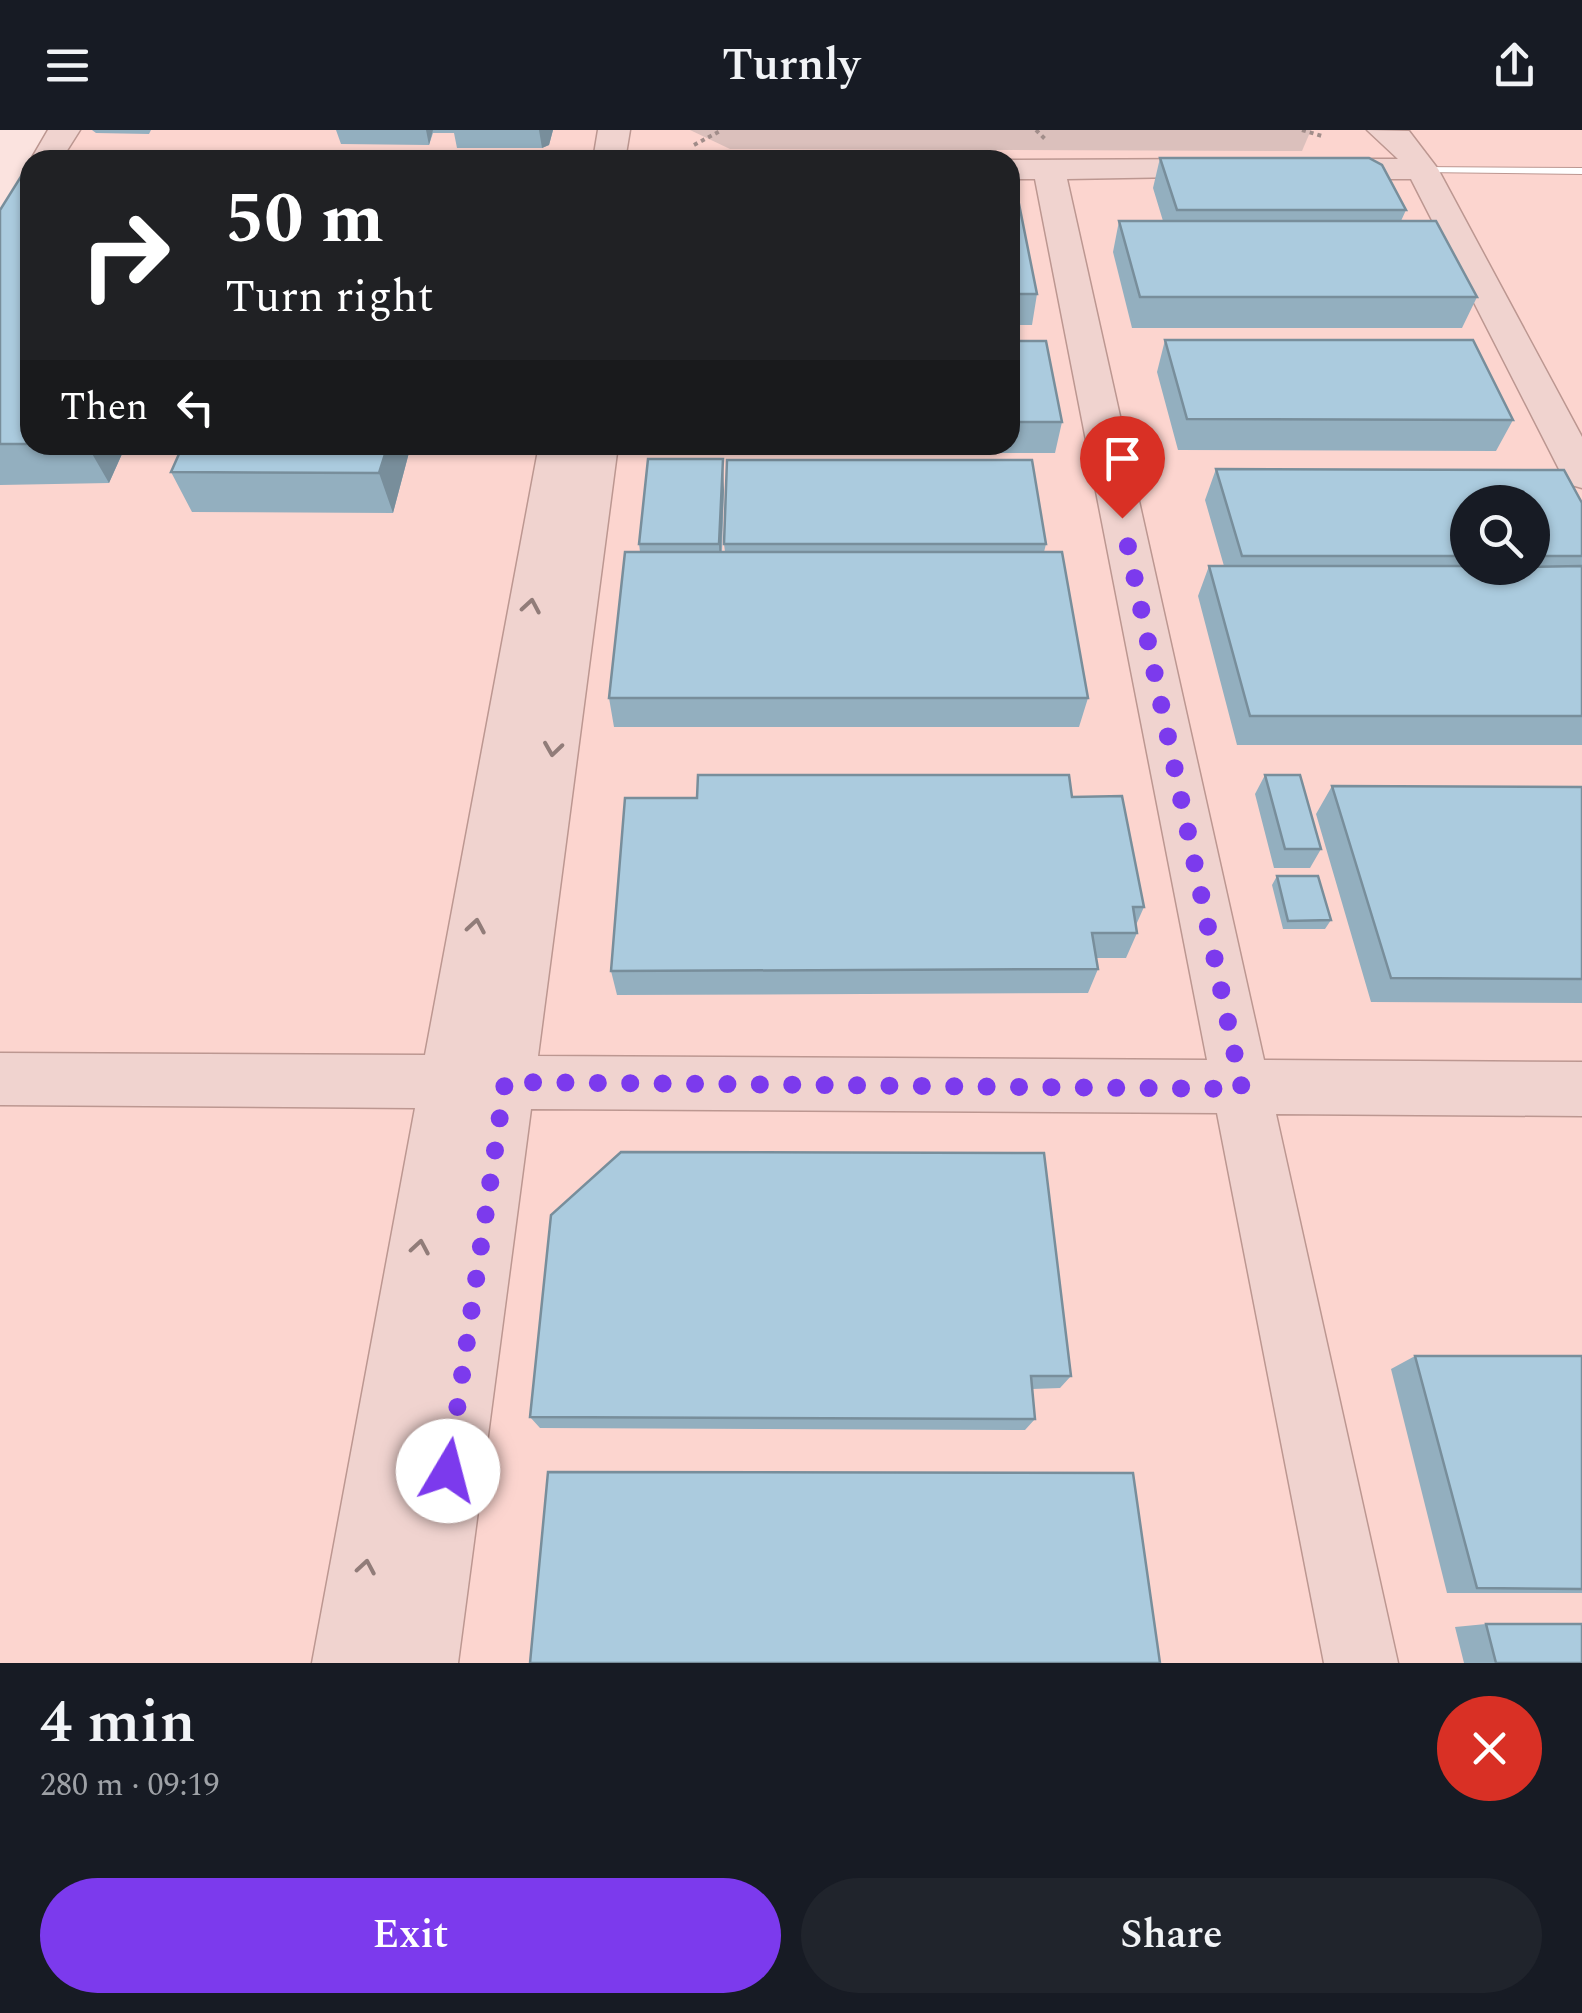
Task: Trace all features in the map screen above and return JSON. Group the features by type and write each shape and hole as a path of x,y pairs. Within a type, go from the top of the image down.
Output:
{"street":[{"path":"1383,130 1398,138 1422,169 1582,475"},
{"path":"1250,169 1030,169 1242,1089 1361,1663"},
{"path":"1288,169 1422,169"},
{"path":"349,1663 557,455"},
{"path":"421,1663 597,455"},
{"path":"0,1079 1582,1089"}],"lane":[{"path":"1422,169 1582,171"}],"path":[{"path":"694,145 722,130"}],"shaded area":[{"path":"53,130 1582,130 1582,1663 0,1663 0,212 20,367 20,455 1020,455 1020,150 40,150"},
{"path":"690,130 1311,130 1302,151 730,149"}],"building":[{"path":"1160,158 1369,158 1382,165 1406,210 1177,210"},
{"path":"20,178 20,444 0,444 0,210"},
{"path":"1020,209 1037,294 1020,294"},
{"path":"1119,221 1436,221 1477,297 1140,297"},
{"path":"1165,340 1473,340 1513,420 1187,419"},
{"path":"1020,341 1046,341 1062,422 1020,422"},
{"path":"179,455 385,455 379,473 171,472"},
{"path":"648,459 723,459 719,544 639,544"},
{"path":"727,460 1032,460 1046,544 724,544"},
{"path":"1216,469 1564,470 1582,503 1582,556 1550,556 1550,485 1450,485 1450,556 1242,556"},
{"path":"625,552 1062,552 1088,698 609,698"},
{"path":"1209,566 1450,566 1450,585 1550,585 1550,567 1582,566 1582,716 1250,716"},
{"path":"698,775 1069,775 1072,797 1122,796 1144,907 1133,907 1137,933 1092,933 1098,969 611,971 625,798 697,798"},
{"path":"1265,775 1300,775 1321,849 1285,849"},
{"path":"1332,786 1582,787 1582,979 1391,978"},
{"path":"1277,876 1318,876 1331,920 1288,921"},
{"path":"621,1152 1044,1153 1071,1376 1031,1376 1035,1419 530,1417 551,1215"},
{"path":"1415,1356 1582,1356 1582,1589 1477,1588"},
{"path":"548,1472 1133,1473 1160,1663 530,1663"},
{"path":"1486,1624 1582,1624 1582,1663 1496,1663"}],"route":[{"path":"448,1471 505,1082 1242,1089 1122,518"}]}
